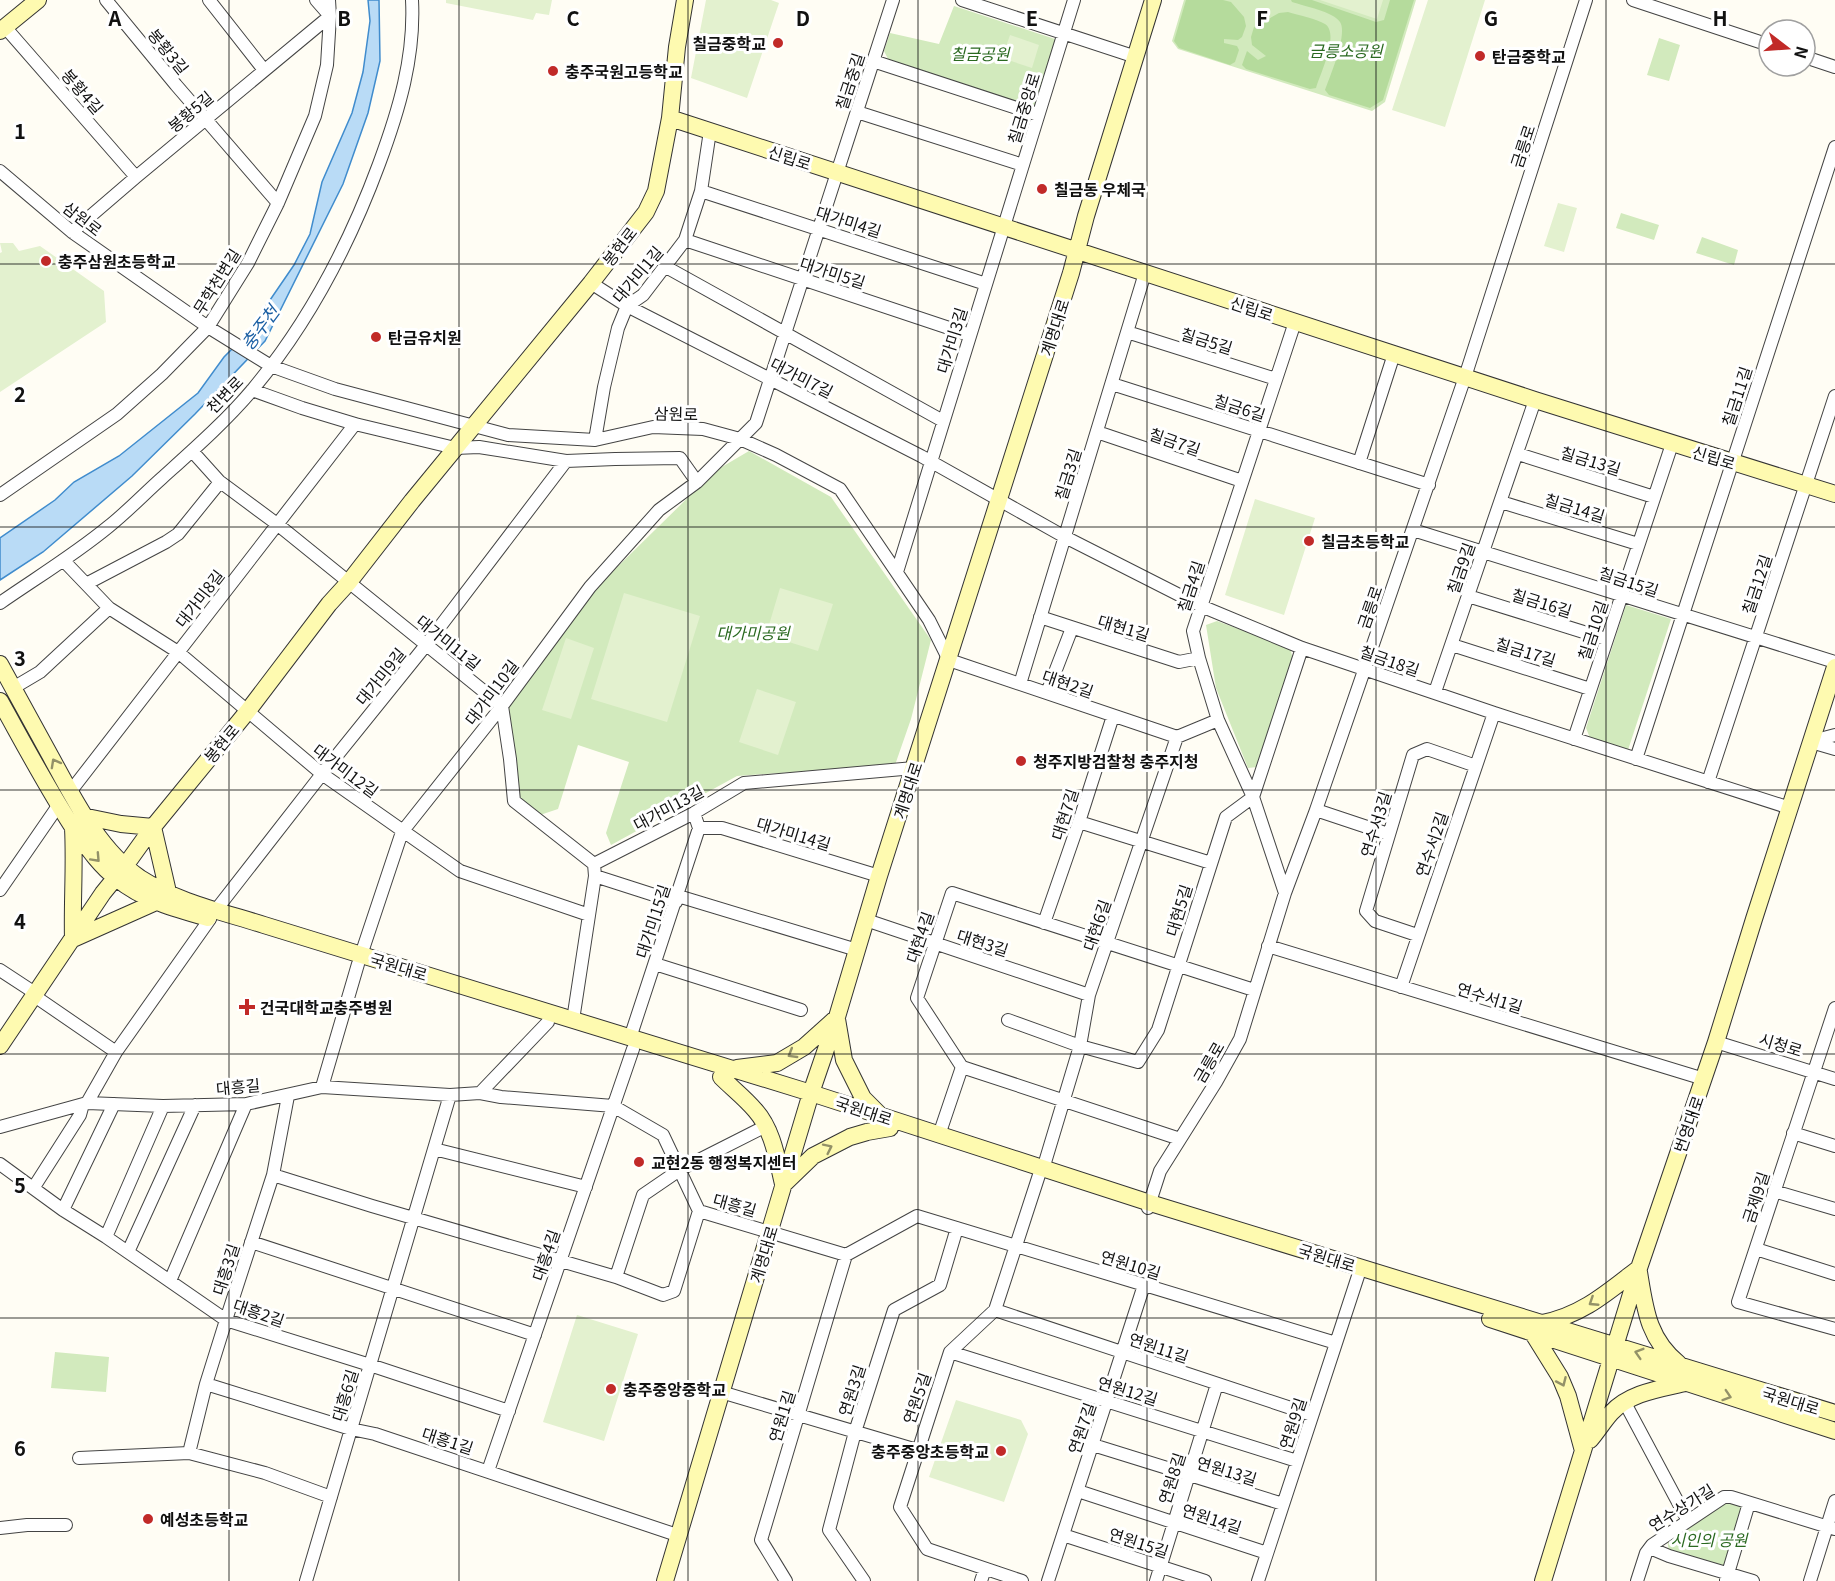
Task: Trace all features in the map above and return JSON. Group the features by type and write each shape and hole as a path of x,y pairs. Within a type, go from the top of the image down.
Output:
{"street":[{"name":"봉황3길","path":"106,0 278,203"},
{"path":"209,0 264,70"},
{"path":"316,0 330,16"},
{"name":"무학천변길","path":"0,495 117,414 162,374 208,327 249,263 278,203 315,116 327,65 329,0"},
{"name":"천변로","path":"0,603 109,527 192,451 252,390 320,295 350,237 392,128 407,74 413,24 412,0"},
{"name":"봉현로","path":"0,1046 34,994 153,827 247,712 329,604 591,283 646,212 656,191 670,118 677,47 685,0"},
{"name":"칠금중길","path":"785,333 893,0"},
{"path":"962,0 1136,57"},
{"name":"칠금중앙로","path":"1004,227 1074,0"},
{"name":"계명대로","path":"664,1581 809,1098 837,1017 879,876 1071,273 1076,250 1153,0"},
{"name":"금릉로","path":"1149,1206 1160,1171 1240,1040 1285,893 1317,810 1465,377 1586,0"},
{"path":"1633,0 1757,41"},
{"path":"2,29 32,2"},
{"name":"봉황5길","path":"72,232 330,16"},
{"name":"봉황4길","path":"2,29 136,177"},
{"path":"873,61 1038,115"},
{"path":"1817,61 1835,67"},
{"path":"857,112 1023,165"},
{"name":"신립로","path":"670,118 1535,400 1835,494"},
{"name":"대가미1길","path":"595,440 606,377 618,328 627,306 643,295 685,240 701,191 710,131"},
{"name":"칠금11길","path":"1636,759 1835,147"},
{"name":"삼원로","path":"0,171 72,232 208,327 271,366 335,389 508,435 595,440 653,427 703,429 740,439 776,455 840,489 929,620 949,660"},
{"name":"대가미4길","path":"701,191 986,284"},
{"name":"대가미3길","path":"897,572 1004,227"},
{"name":"대가미5길","path":"685,240 970,334"},
{"path":"666,267 944,421"},
{"name":"칠금3길","path":"1020,684 1145,273"},
{"name":"대가미7길","path":"591,283 627,306 999,499"},
{"name":"칠금4길","path":"1285,893 1253,797 1218,720 1193,631 1295,322"},
{"name":"칠금5길","path":"1127,332 1276,379"},
{"name":"대가미10길","path":"322,1087 360,959 402,832 502,706 590,587 660,510 697,482 756,423 785,333"},
{"path":"1359,463 1394,354"},
{"name":"칠금6길","path":"1112,384 1429,485"},
{"path":"252,390 355,424 455,448 479,447 566,461 680,458 697,482"},
{"name":"칠금12길","path":"1708,782 1835,396"},
{"name":"칠금9길","path":"1435,692 1535,400"},
{"name":"대가미8길","path":"70,792 355,424"},
{"name":"칠금7길","path":"1097,432 1242,481"},
{"name":"칠금10길","path":"1574,739 1672,444"},
{"name":"대가미11길","path":"192,451 220,482 277,524 502,706"},
{"name":"칠금13길","path":"1518,454 1654,497"},
{"name":"대가미9길","path":"34,1187 117,1052 213,914 426,645 566,461"},
{"path":"86,584 178,534 220,482"},
{"name":"칠금18길","path":"999,499 1065,537 1201,606 1302,648 1790,808"},
{"name":"칠금14길","path":"1501,502 1638,544"},
{"name":"칠금15길","path":"1413,530 1835,662"},
{"name":"대가미12길","path":"63,560 109,608 178,652 322,774 402,832 460,871 589,915"},
{"name":"칠금16길","path":"1468,596 1606,639"},
{"path":"13,688 40,672 109,608"},
{"name":"대현1길","path":"1041,617 1179,662 1199,658"},
{"path":"1047,693 1072,628"},
{"name":"칠금17길","path":"1452,645 1590,688"},
{"path":"1253,797 1302,648"},
{"name":"대현2길","path":"949,660 1177,737"},
{"name":"국원대로","path":"0,664 70,792 80,822"},
{"name":"번영대로","path":"1543,1581 1639,1268 1704,1079 1835,667"},
{"name":"국원대로","path":"0,701 58,806 106,845 120,872 142,879 162,897 360,959 573,1020 632,1043 726,1073 1684,1374 1835,1413"},
{"path":"502,706 514,801 595,870 677,899 857,950"},
{"name":"연수서2길","path":"1401,987 1494,712"},
{"name":"대현7길","path":"1044,923 1113,716"},
{"path":"1177,737 1218,720"},
{"path":"1811,742 1835,735"},
{"name":"대현6길","path":"1041,1172 1080,1046 1089,995 1177,737"},
{"path":"1811,742 1835,749"},
{"name":"연수서3길","path":"1417,935 1375,921 1366,911 1413,755 1427,749 1476,766"},
{"name":"대가미13길","path":"595,870 744,783 914,768"},
{"name":"대현5길","path":"1008,1020 1080,1046 1138,1062 1158,1030 1226,817 1253,797"},
{"path":"1,885 58,806"},
{"path":"1317,810 1388,834"},
{"path":"694,813 699,828"},
{"path":"80,822 153,827 162,897 73,939 74,859 80,822"},
{"path":"1079,822 1211,863"},
{"name":"대가미14길","path":"699,828 722,828 879,876"},
{"name":"대가미15길","path":"632,1043 699,828"},
{"path":"573,1020 595,870"},
{"name":"대현4길","path":"962,1067 917,998 952,893 1254,990"},
{"name":"대현3길","path":"866,920 1089,995"},
{"name":"연수서1길","path":"1268,946 1704,1079"},
{"name":"국원대로","path":"360,959 548,1022 632,1043"},
{"path":"655,964 801,1010"},
{"path":"0,970 117,1052"},
{"name":"금제9길","path":"1835,1008 1738,1302 1835,1329"},
{"path":"783,1185 774,1145 766,1126 726,1073 777,1063 804,1047 837,1017"},
{"path":"783,1185 813,1156 886,1122 863,1098 844,1060 837,1017"},
{"path":"480,1093 548,1022"},
{"name":"시청로","path":"1716,1042 1835,1078"},
{"name":"대흥4길","path":"488,1471 614,1106 632,1043"},
{"path":"939,1135 962,1067 1180,1139"},
{"name":"대흥길","path":"0,1127 85,1103 163,1106 246,1104 322,1087 450,1095 480,1093 501,1097 614,1106 663,1135 699,1211 770,1232"},
{"name":"대흥6길","path":"306,1581 450,1095"},
{"name":"대흥3길","path":"189,1453 206,1384 273,1175 288,1096"},
{"path":"63,1210 114,1104"},
{"path":"171,1281 246,1104"},
{"path":"128,1252 195,1105"},
{"path":"106,1237 163,1106"},
{"name":"국원대로","path":"886,1122 939,1135 1041,1172"},
{"path":"616,1277 643,1195 681,1169 766,1126"},
{"path":"1793,1133 1835,1146"},
{"path":"434,1149 586,1188"},
{"name":"대흥2길","path":"0,1164 63,1210 226,1320 370,1365 508,1412"},
{"name":"연원5길","path":"1022,1581 983,1575 927,1549 900,1507 950,1352 995,1311 1041,1172"},
{"path":"273,1175 561,1260 663,1294 674,1291 699,1211"},
{"path":"1774,1191 1835,1209"},
{"name":"국원대로","path":"1149,1206 1358,1276 1536,1328"},
{"name":"연원10길","path":"846,1255 917,1216 1336,1343"},
{"name":"연원3길","path":"864,1581 829,1530 855,1432 894,1310 940,1285 957,1228"},
{"path":"770,1232 846,1255"},
{"path":"252,1242 535,1335"},
{"path":"1755,1249 1835,1274"},
{"name":"연원1길","path":"785,1580 761,1540 846,1255"},
{"path":"1639,1268 1646,1314 1653,1333 1684,1374 1632,1398 1612,1412 1583,1451 1568,1396 1536,1328 1579,1311 1639,1268"},
{"name":"연원9길","path":"1258,1581 1358,1276"},
{"name":"연원7길","path":"1048,1581 1144,1285"},
{"name":"연원11길","path":"995,1311 1312,1415"},
{"name":"연원12길","path":"950,1352 1297,1461"},
{"name":"국원대로","path":"1684,1374 1835,1431"},
{"name":"대흥1길","path":"206,1384 351,1429 375,1434 677,1535"},
{"name":"연원8길","path":"1156,1581 1217,1384"},
{"path":"721,1392 917,1450"},
{"path":"1625,1403 1688,1521"},
{"name":"연원13길","path":"1093,1445 1283,1504"},
{"path":"80,1458 189,1453 265,1473 331,1497"},
{"name":"연원14길","path":"1078,1491 1267,1554"},
{"name":"연수상가길","path":"1637,1581 1646,1553 1650,1548 1724,1497 1731,1497 1831,1528"},
{"path":"1810,1581 1831,1528 1835,1501"},
{"path":"1727,1577 1749,1503"},
{"path":"0,1528 66,1525"},
{"name":"연원15길","path":"1063,1535 1205,1581"},
{"path":"1650,1548 1727,1577 1753,1581"}],"green space":[{"path":"446,0 552,0 549,15 536,13 533,20 446,3"},
{"path":"706,0 771,0 779,3 747,98 691,78"},
{"name":"금릉소공원","path":"1184,0 1416,0 1385,102 1372,111 1178,49 1172,41"},
{"path":"1186,0 1231,2 1244,17 1246,26 1242,37 1238,40 1224,39 1224,43 1237,46 1239,50 1235,62 1230,65 1179,48 1174,41"},
{"path":"1291,0 1312,0 1376,22 1384,20 1390,0 1414,0 1383,100 1370,108 1329,95 1325,90 1342,36 1340,22 1325,12"},
{"path":"1320,0 1383,0 1377,19"},
{"path":"1428,0 1485,0 1445,127 1392,110"},
{"name":"칠금공원","path":"954,6 1058,40 1035,109 890,63 884,51 890,33 939,44"},
{"path":"1288,12 1322,22 1329,29 1330,45 1316,88 1310,89 1246,69 1242,65 1247,51 1258,60 1266,56 1252,45 1251,37 1254,27 1279,13"},
{"path":"1010,35 1039,45 1032,68 1002,58"},
{"path":"1659,38 1680,45 1669,81 1647,75"},
{"path":"1558,203 1577,208 1564,252 1544,246"},
{"path":"1621,213 1659,225 1654,240 1616,228"},
{"path":"1702,237 1738,250 1734,265 1696,253"},
{"path":"0,243 13,243 19,251 40,246 104,291 106,322 0,392 0,253 2,252"},
{"name":"대가미공원","path":"749,451 831,497 931,640 911,719 895,765 737,776 611,845 606,833 629,762 578,745 558,809 540,815 519,797 508,703 600,584 715,471"},
{"path":"1255,499 1315,518 1284,615 1225,595"},
{"path":"780,588 833,604 818,651 766,635"},
{"path":"624,593 700,616 667,722 591,699"},
{"path":"1626,605 1671,619 1628,750 1590,738 1586,728"},
{"path":"1217,621 1290,648 1293,659 1257,767 1248,768 1216,688 1206,625"},
{"path":"566,638 594,648 571,719 542,710"},
{"path":"757,689 796,702 778,755 739,742"},
{"path":"577,1315 638,1334 604,1441 543,1422"},
{"path":"55,1352 109,1357 106,1392 51,1388"},
{"path":"956,1400 1021,1420 1028,1434 1004,1502 929,1477"},
{"name":"시인의 공원","path":"1725,1500 1744,1506 1724,1570 1669,1552 1667,1539"}],"water":[{"name":"충주천","path":"368,0 379,0 380,61 368,113 343,184 265,341 132,476 43,552 0,580 0,538 55,500 74,482 119,456 198,393 224,357 246,335 294,265 310,234 322,182 352,113 363,72 370,21"}],"place":[{"name":"칠금중학교","path":"778,43"},
{"name":"탄금중학교","path":"1480,56"},
{"name":"충주국원고등학교","path":"553,71"},
{"name":"칠금동 우체국","path":"1042,189"},
{"name":"충주삼원초등학교","path":"46,261"},
{"name":"탄금유치원","path":"376,337"},
{"name":"칠금초등학교","path":"1309,541"},
{"name":"청주지방검찰청 충주지청","path":"1021,761"},
{"name":"건국대학교충주병원","path":"247,1007"},
{"name":"교현2동 행정복지센터","path":"639,1162"},
{"name":"충주중앙중학교","path":"611,1389"},
{"name":"충주중앙초등학교","path":"1001,1451"},
{"name":"예성초등학교","path":"148,1519"}]}
